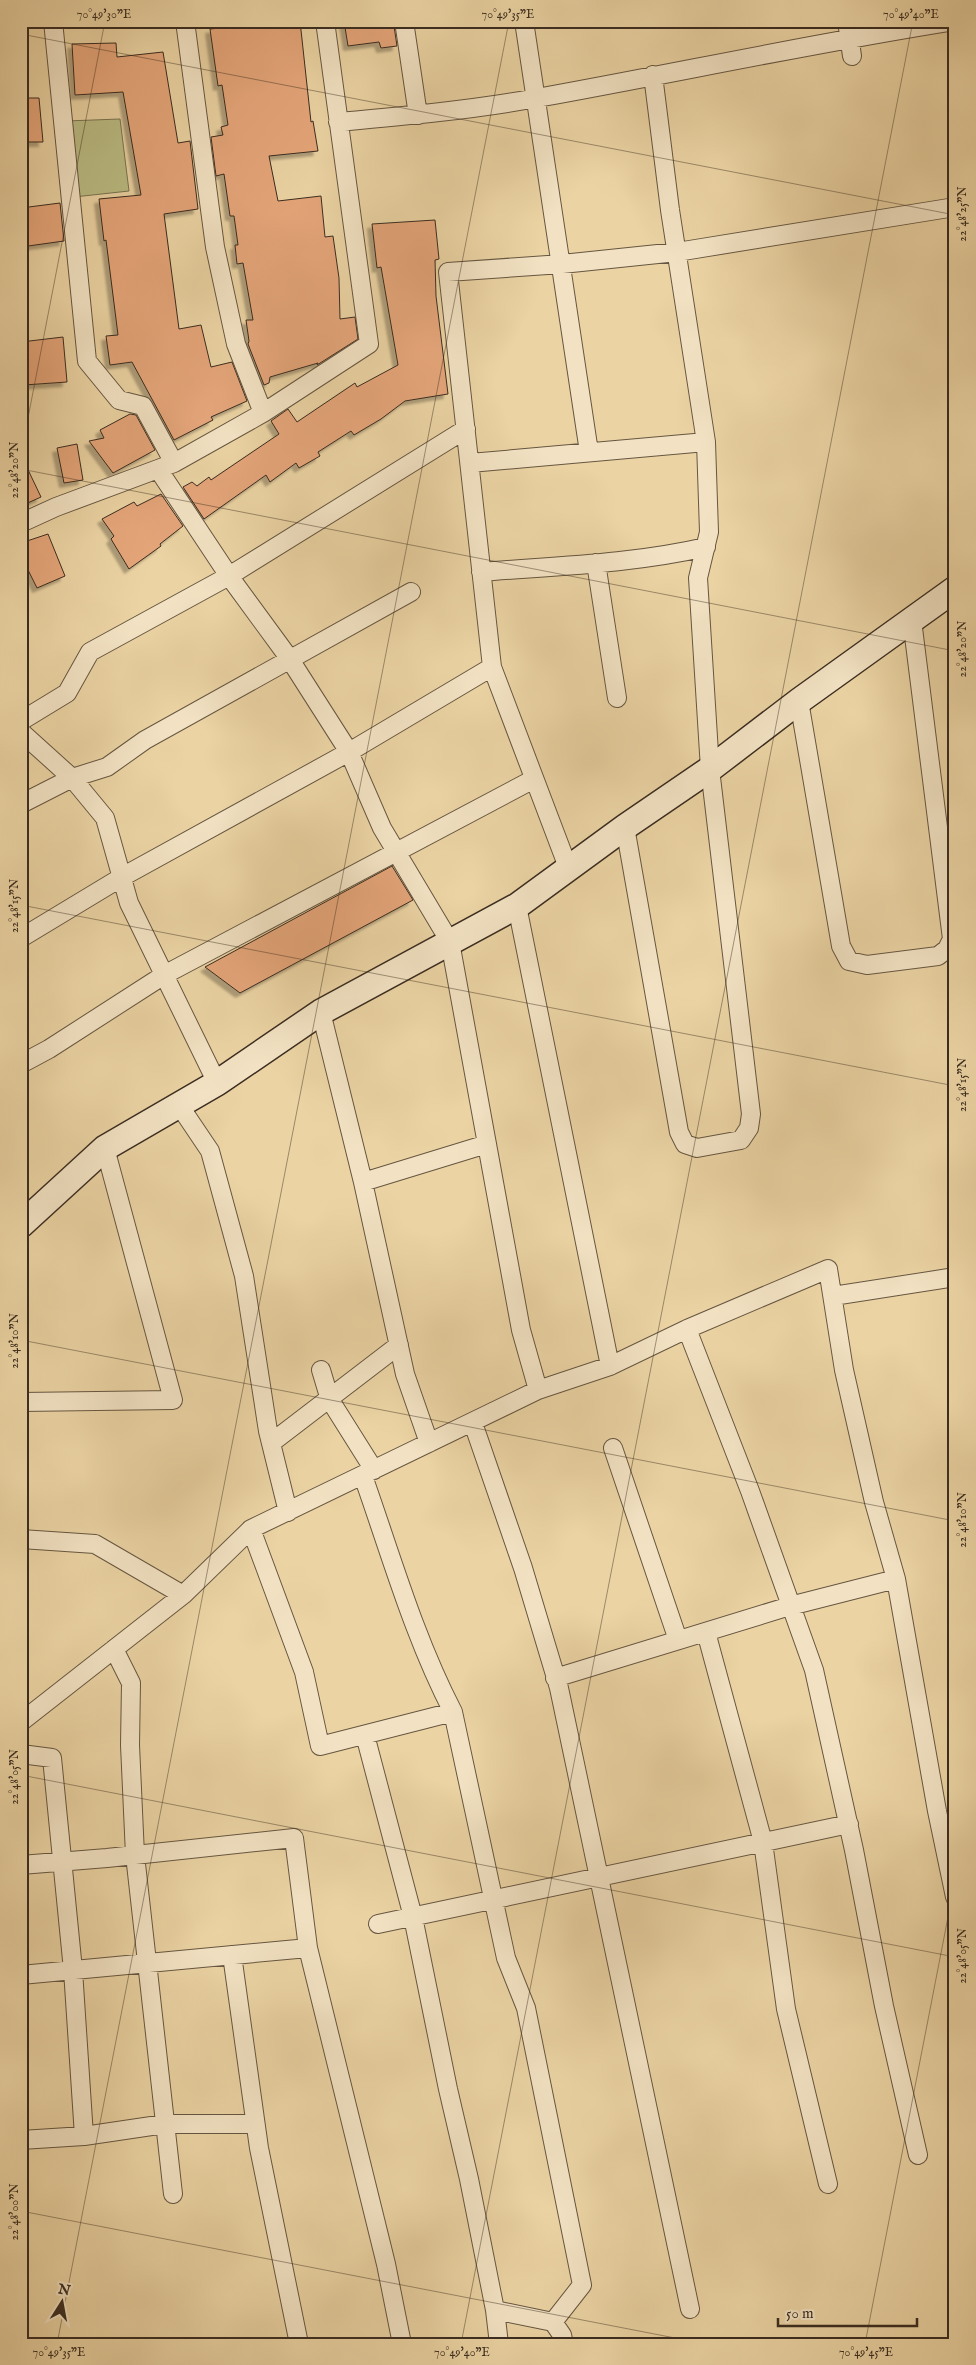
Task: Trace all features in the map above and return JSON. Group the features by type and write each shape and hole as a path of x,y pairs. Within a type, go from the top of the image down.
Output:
{"main road":[{"path":"21,1225 105,1148 217,1083 321,1012 516,906 569,870 625,827 710,769 799,701 955,589"}],"street":[{"path":"53,21 87,361 119,400 143,406 166,466 230,576 289,658 349,752 382,828 450,942 521,1330 538,1390"},
{"path":"185,21 215,246 236,344 263,413"},
{"path":"21,523 56,506 166,466 263,413 369,344 325,21"},
{"path":"404,21 418,115"},
{"path":"524,21 589,452"},
{"path":"338,122 418,115 536,98 653,75 848,29 954,21"},
{"path":"848,29 852,56"},
{"path":"625,827 679,1132 685,1144 697,1148 741,1140 749,1128 751,1114 710,769 698,578 709,532 706,442 677,252 653,75"},
{"path":"569,870 492,667 448,272 562,264 677,252 955,207"},
{"path":"21,721 66,693 90,652 230,576 466,429"},
{"path":"470,463 706,442"},
{"path":"481,572 596,563 680,553 706,547"},
{"path":"596,563 617,698"},
{"path":"21,804 72,778 107,767 145,740 289,658 411,592"},
{"path":"799,701 841,946 849,961 867,965 938,956 947,949 952,939 912,620"},
{"path":"21,938 122,877 349,752 492,667"},
{"path":"21,732 72,778 105,818 129,903 217,1083"},
{"path":"21,1064 49,1049 164,975 534,779"},
{"path":"516,906 610,1366"},
{"path":"321,1012 363,1182 405,1374 429,1444"},
{"path":"179,1105 210,1152 244,1276 271,1443 288,1512"},
{"path":"363,1182 487,1144"},
{"path":"21,1402 173,1400 105,1148"},
{"path":"21,1722 183,1594 251,1529 538,1390 610,1366 687,1329 828,1269 844,1370 874,1502 896,1579 950,1847 955,1897"},
{"path":"833,1296 955,1276"},
{"path":"687,1329 750,1491 814,1670 848,1824 884,2006 918,2155"},
{"path":"271,1443 330,1400 399,1345"},
{"path":"321,1370 330,1400 369,1473 413,1618 439,1684 453,1712 506,1958 526,2008 582,2285 553,2322"},
{"path":"473,1423 522,1568 556,1678 600,1877 638,2069 690,2309"},
{"path":"613,1448 678,1640"},
{"path":"251,1529 304,1672 320,1746 453,1712"},
{"path":"21,1539 95,1544 183,1594"},
{"path":"556,1678 790,1606 896,1579"},
{"path":"706,1632 763,1842 786,2009 828,2184"},
{"path":"114,1649 131,1683 130,1745 135,1855 174,2194"},
{"path":"365,1735 412,1917 495,2310 499,2344"},
{"path":"21,1754 52,1758 73,1970 84,2136"},
{"path":"378,1924 848,1824"},
{"path":"21,1865 294,1838 308,1948 386,2264 402,2344"},
{"path":"21,1975 308,1948"},
{"path":"232,1955 255,2124 300,2344"},
{"path":"21,2140 84,2136 165,2124 255,2124"},
{"path":"495,2310 553,2322"},
{"path":"553,2322 564,2344"}],"green space":[{"path":"120,119 129,191 74,197 66,121"}],"building":[{"path":"259,21 300,21 311,122 313,121 318,151 269,156 278,201 321,196 325,237 333,236 339,278 340,319 355,317 358,339 317,365 318,363 270,377 269,383 264,385 248,344 246,320 253,320 243,263 237,264 235,245 238,245 234,216 230,216 224,174 216,176 211,137 223,135 221,127 228,125 222,85 218,86 210,29 260,24"},
{"path":"344,21 388,21 389,27 394,26 397,46 381,48 379,42 348,46"},
{"path":"116,43 117,57 163,52 178,143 190,141 198,209 164,214 179,329 201,325 211,367 232,362 247,401 211,417 213,420 174,440 132,362 110,365 106,336 118,335 99,199 141,195 123,92 75,95 72,44"},
{"path":"21,98 39,98 43,142 21,142"},
{"path":"60,203 64,241 21,247 21,208"},
{"path":"435,220 439,259 435,260 436,296 448,394 405,401 381,419 354,435 351,431 318,452 320,456 299,468 296,463 270,482 266,475 204,519 183,487 192,482 197,486 209,477 211,480 279,434 271,421 288,409 297,422 355,383 357,387 398,365 381,267 377,268 372,224"},
{"path":"63,337 67,382 24,385 21,365 21,342"},
{"path":"130,414 136,415 155,450 113,473 89,441 104,438 100,430"},
{"path":"77,444 83,480 64,483 57,448"},
{"path":"21,455 41,497 21,506"},
{"path":"161,494 183,526 160,544 161,546 129,569 111,539 114,536 102,519 134,502 137,506"},
{"path":"48,534 65,576 37,588 21,556 21,543"},
{"path":"392,866 413,900 240,993 205,967"}]}
